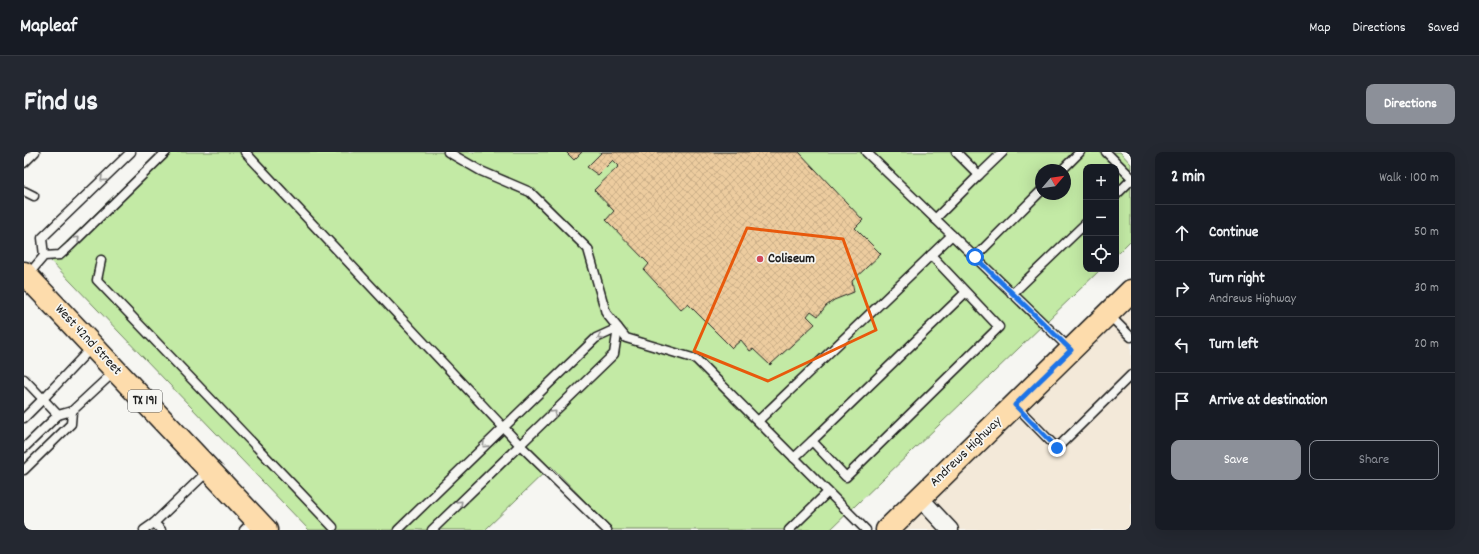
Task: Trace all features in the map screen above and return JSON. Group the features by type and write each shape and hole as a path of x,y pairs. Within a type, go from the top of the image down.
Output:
{"main road":[{"name":"West 42nd Street","path":"25,276 210,470 255,526"},
{"name":"Andrews Highway","path":"887,530 1131,291"}],"street":[{"path":"920,498 950,530"}],"lane":[{"path":"24,163 35,152"},
{"path":"44,256 42,238 131,152"},
{"path":"25,276 44,256 60,255 166,152"},
{"path":"245,152 520,445 607,530"},
{"path":"448,152 481,171 530,192 588,249 606,313 626,338 696,358 866,530"},
{"path":"866,152 1071,350"},
{"path":"956,152 979,175"},
{"path":"935,219 1003,152"},
{"path":"1068,164 1080,152"},
{"path":"1106,152 1131,177"},
{"path":"1119,192 1131,180"},
{"path":"24,191 34,196"},
{"path":"975,257 1035,197"},
{"path":"1012,294 1083,226"},
{"path":"758,421 952,235"},
{"path":"812,441 846,477 1000,327 931,255"},
{"path":"102,260 97,280 333,528"},
{"path":"794,458 966,292"},
{"path":"1108,314 1131,337"},
{"path":"398,530 596,338 618,328"},
{"path":"432,530 614,354 618,328"},
{"path":"24,418 93,346"},
{"path":"24,448 58,415 72,411 116,370"},
{"path":"1015,405 1057,448 1131,375"},
{"path":"24,379 58,415"},
{"path":"24,470 71,424 72,411"},
{"path":"144,530 154,523 210,470"},
{"path":"789,530 828,492"},
{"path":"154,523 161,530"}],"highlighted area":[{"path":"747,228 843,239 876,330 768,381 694,351"}],"shaded area":[{"path":"1131,291 1131,530 887,530"}],"green space":[{"path":"159,152 1120,152 1131,164 1131,240 1119,252 1119,164 1083,164 1083,272 1098,272 830,530 613,530 551,466 485,530 309,530 49,259"}],"building":[{"path":"566,152 582,152 574,160"},
{"name":"Coliseum","path":"602,152 799,152 863,220 855,228 881,254 852,281 854,292 834,300 826,306 818,316 811,311 807,316 815,324 770,365 753,349 750,351 741,340 732,348 688,304 681,310 644,270 649,264 606,220 614,211 594,190 619,166 613,160 598,175 587,167"}],"place":[{"name":"Coliseum","path":"760,259"}],"route":[{"path":"975,257 1071,350 1015,405 1057,448"}]}
